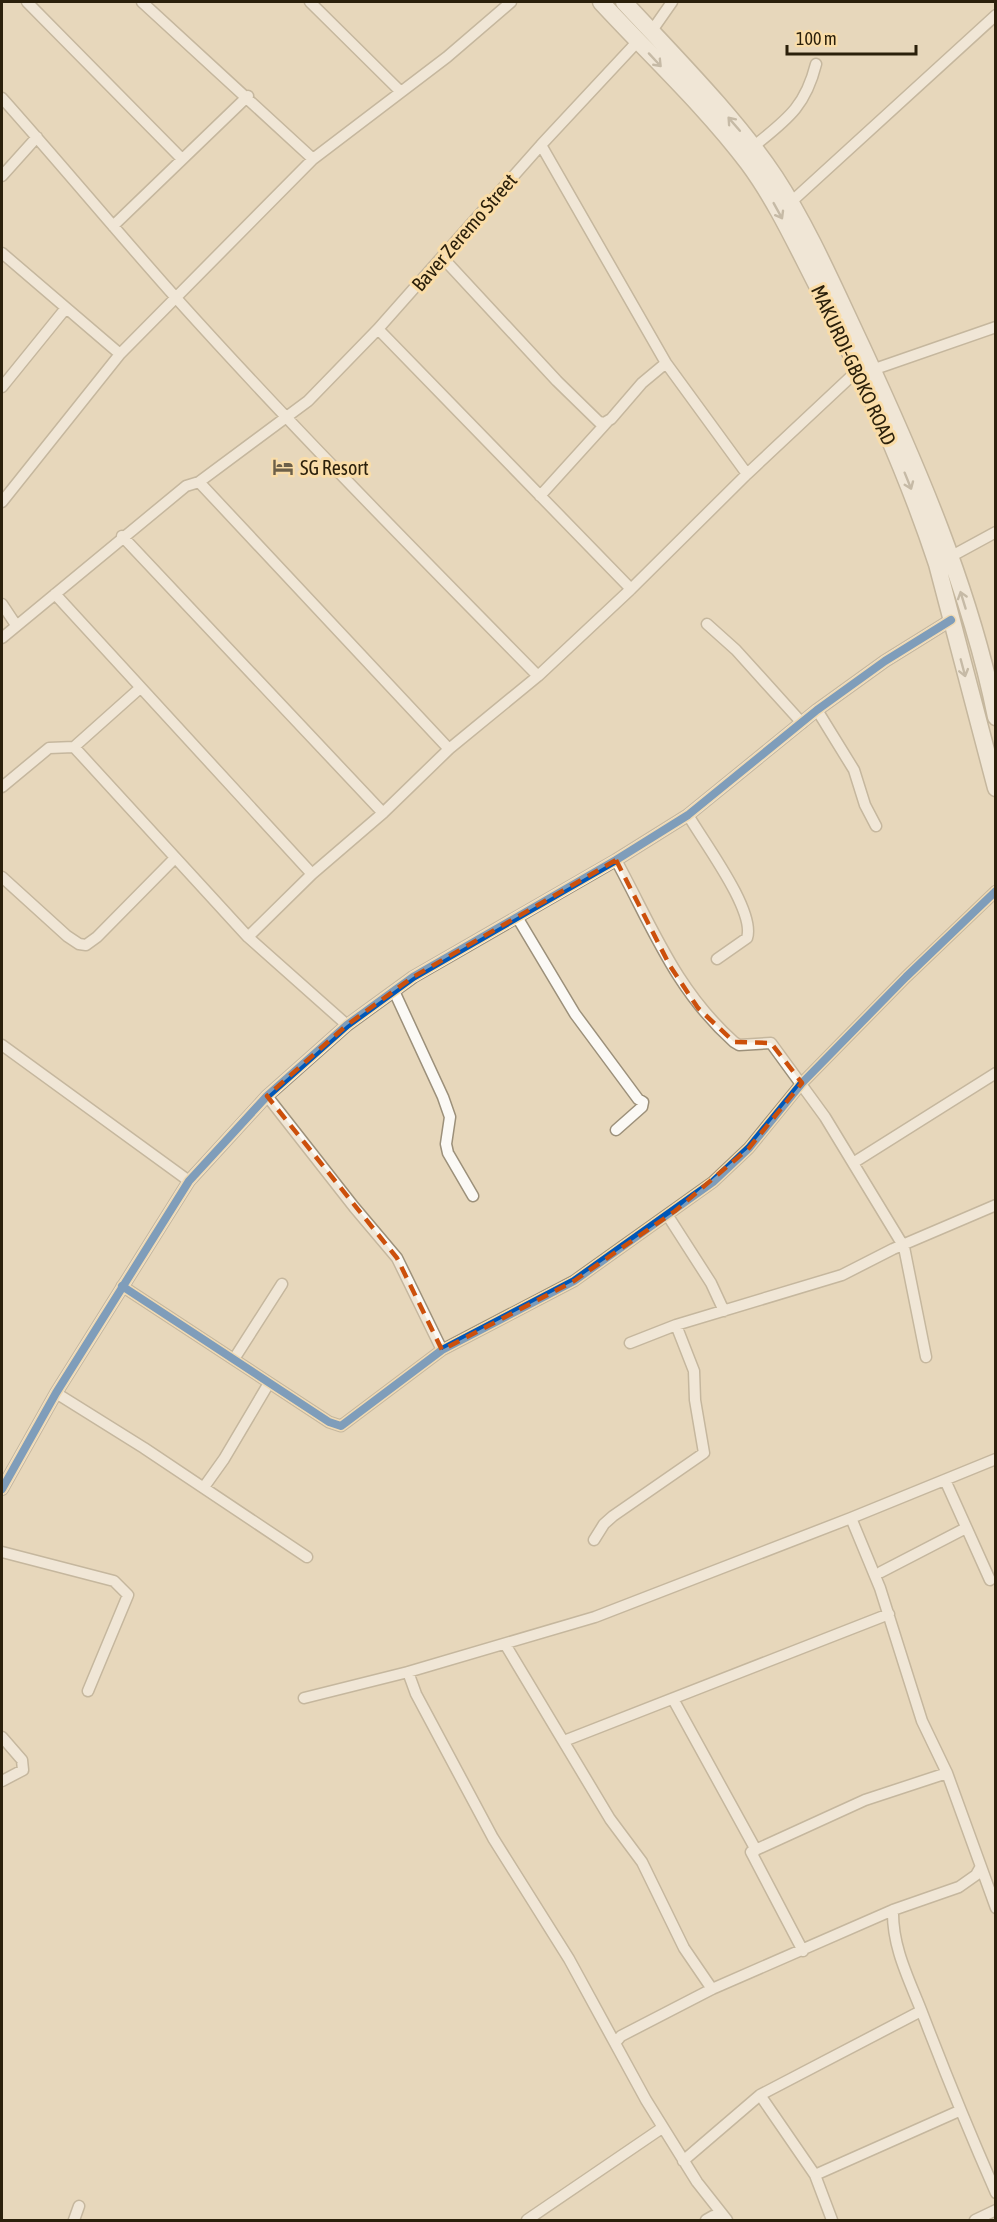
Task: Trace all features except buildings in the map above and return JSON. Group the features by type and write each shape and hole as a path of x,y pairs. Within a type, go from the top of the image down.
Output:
{"main road":[{"path":"601,2 644,37 753,154 790,203 865,370 922,478 950,557 988,678 996,717"},
{"path":"624,2 644,37"},
{"name":"MAKURDI-GBOKO ROAD","path":"753,154 777,210 865,370 916,502 937,564 996,788"}],"street":[{"path":"27,2 182,159"},
{"path":"142,2 248,96 313,159"},
{"path":"310,2 400,91"},
{"path":"2,502 120,354 313,159 447,57 511,2"},
{"name":"Baver Zeremo Street","path":"2,638 122,536 186,486 199,482 308,401 378,329 541,145 644,37 672,2"},
{"path":"790,203 996,15"},
{"path":"753,154 798,109 810,87 816,64"},
{"path":"113,226 248,96"},
{"path":"2,98 175,297 288,418 538,676"},
{"path":"2,176 37,137"},
{"path":"541,145 666,363 747,474"},
{"path":"2,253 120,354"},
{"path":"442,257 588,412 599,422 608,421"},
{"path":"2,387 66,308"},
{"path":"248,937 312,874 383,813 449,749 538,676 631,589 747,474 865,370 996,327"},
{"path":"378,329 631,589"},
{"path":"540,496 608,421 627,404 642,383 666,363"},
{"path":"199,482 449,749"},
{"path":"950,557 996,532"},
{"path":"122,536 383,813"},
{"path":"55,594 139,689 312,874"},
{"path":"2,604 16,625"},
{"path":"2,1489 56,1393 189,1181 267,1096 347,1024 394,990 451,953 616,860 688,815 817,710 885,661 951,620"},
{"path":"707,624 736,650 802,723"},
{"path":"2,787 49,748 74,747 139,689"},
{"path":"817,710 854,770 865,805 876,826"},
{"path":"74,747 174,859 248,937 347,1024"},
{"path":"688,815 737,894 748,918 747,938 717,959"},
{"path":"2,878 67,936 79,944 86,945 97,937 174,859"},
{"path":"616,860 670,966 698,1008 739,1045 771,1043 802,1083 853,1163 904,1247 926,1357"},
{"path":"122,1286 329,1422 341,1426 442,1350 574,1281 713,1182 749,1148 802,1083 921,962 996,891"},
{"path":"517,917 575,1014 638,1099 643,1102 642,1107 616,1130"},
{"path":"394,990 443,1097 450,1117 446,1144 448,1153 472,1196"},
{"path":"2,1045 189,1181"},
{"path":"853,1163 996,1073"},
{"path":"267,1096 354,1207 398,1257 442,1350"},
{"path":"630,1343 676,1325 842,1275 996,1205"},
{"path":"668,1216 711,1283 724,1311"},
{"path":"234,1359 282,1284"},
{"path":"594,1540 604,1524 613,1516 704,1453 695,1400 694,1371 676,1325"},
{"path":"204,1487 224,1460 269,1383"},
{"path":"56,1393 204,1487 307,1557"},
{"path":"304,1698 408,1672 595,1617 996,1459"},
{"path":"945,1480 990,1580"},
{"path":"851,1518 870,1560 889,1614 922,1721 947,1773 996,1908"},
{"path":"881,1572 966,1528"},
{"path":"2,1552 114,1581 128,1595 88,1691"},
{"path":"564,1741 889,1614"},
{"path":"505,1644 530,1690 564,1741 610,1819 642,1863 684,1948 712,1989"},
{"path":"408,1672 416,1694 494,1838 569,1959 662,2128 716,2216"},
{"path":"674,1699 756,1850"},
{"path":"2,1737 22,1760 23,1770 2,1781"},
{"path":"803,1951 751,1852 865,1800 947,1773"},
{"path":"615,2043 621,2036 712,1989 893,1910 959,1887 976,1875 980,1868"},
{"path":"893,1910 895,1940 959,2111 996,2193"},
{"path":"683,2161 760,2095 921,2011"},
{"path":"760,2095 815,2175 832,2220"},
{"path":"815,2175 959,2111"},
{"path":"527,2220 662,2128"},
{"path":"74,2220 79,2206"},
{"path":"975,2220 996,2210"}],"highlighted area":[{"path":"616,860 670,966 698,1008 734,1042 771,1043 802,1083 749,1148 675,1211 574,1281 442,1350 397,1258 267,1096 347,1025 413,977"}],"cycle path":[{"path":"2,1489 56,1393 189,1181 267,1096 347,1025 413,977 616,860 688,815 817,710 885,661 951,620"},
{"path":"122,1286 329,1422 341,1426 442,1350 574,1281 713,1182 749,1148 802,1083 906,977 996,891"}],"place":[{"name":"SG Resort","path":"283,467"}]}
